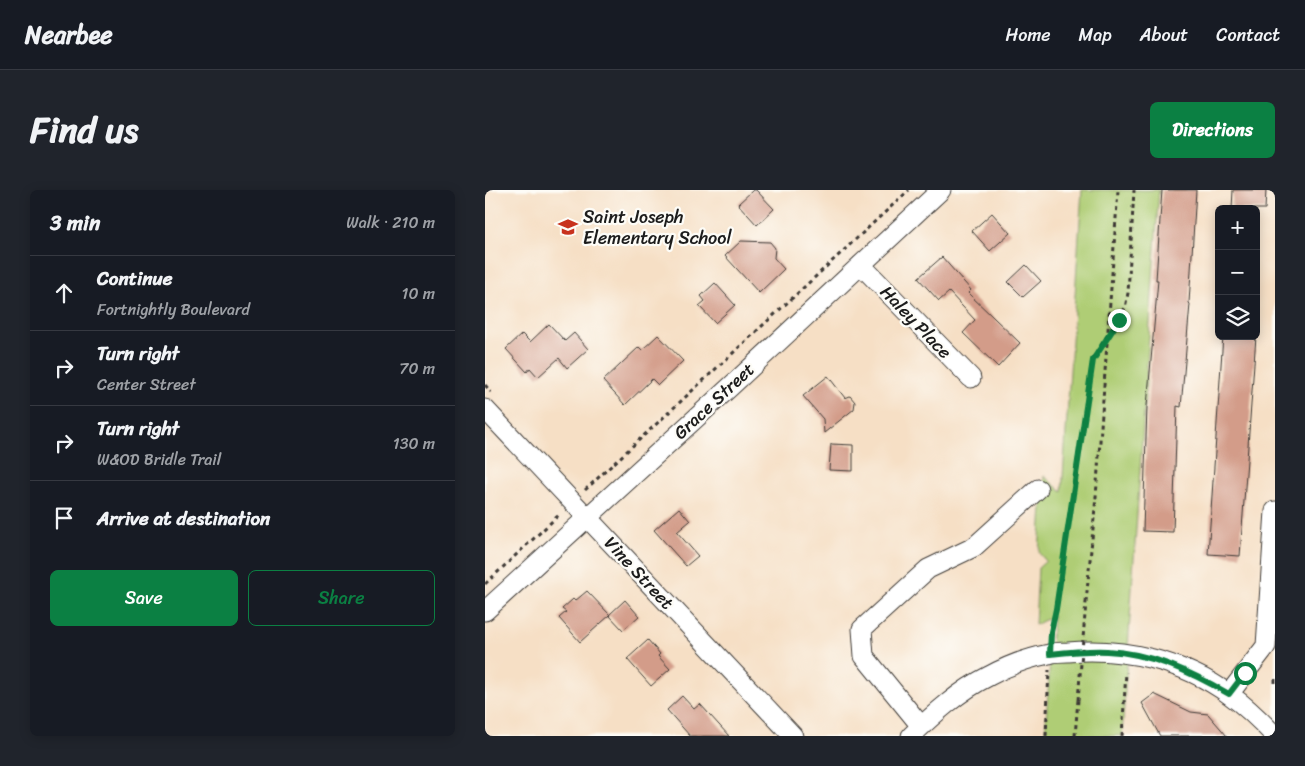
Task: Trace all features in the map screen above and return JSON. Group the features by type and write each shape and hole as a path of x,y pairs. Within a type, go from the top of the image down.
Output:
{"street":[{"name":"Grace Street","path":"485,611 588,518 941,190"},
{"name":"Haley Place","path":"861,265 971,378"},
{"name":"Vine Street","path":"485,410 579,496 588,518 793,736"},
{"path":"1038,489 974,547 928,569 861,628 864,656 916,731 961,692 989,675 1020,662 1050,654 1109,651 1144,656 1173,665 1202,678 1229,694 1255,714 1275,736"},
{"path":"1229,694 1267,646 1272,592 1275,511"}],"path":[{"path":"485,584 909,190"},
{"path":"1075,736 1096,497 1118,190"},
{"path":"1046,736 1051,632 1093,360 1125,308 1128,293 1134,190"},
{"path":"1122,736 1126,672"},
{"path":"1275,678 1275,686"}],"green space":[{"path":"1082,190 1159,190 1122,736 1045,736 1053,616 1035,625 1038,568 1046,561 1039,553 1044,476 1062,492"}],"building":[{"path":"753,190 756,190 774,209 757,225 738,204"},
{"path":"1162,190 1196,190 1190,304 1181,407 1177,406 1173,532 1143,531 1147,406 1158,280 1156,280"},
{"path":"1233,190 1266,190 1265,209 1260,209 1260,205 1232,205"},
{"path":"992,213 1010,233 990,251 972,231"},
{"path":"741,241 770,242 775,248 774,258 784,269 759,293 725,256"},
{"path":"942,257 971,290 968,293 1020,343 998,367 963,333 975,320 949,292 939,301 918,278"},
{"path":"1026,265 1041,281 1023,297 1008,282"},
{"path":"715,283 735,305 715,323 699,306 705,301 701,296"},
{"path":"549,324 565,341 574,333 588,349 567,368 559,358 538,377 530,368 527,372 506,349 522,334 530,342"},
{"path":"658,335 683,361 658,385 652,379 625,405 603,381 639,347 642,350"},
{"path":"1223,340 1256,340 1240,556 1208,554"},
{"path":"828,376 845,398 850,396 855,402 854,409 824,433 823,419 803,396"},
{"path":"831,444 853,445 853,471 829,470"},
{"path":"679,508 690,521 677,532 698,556 686,566 654,530"},
{"path":"587,591 610,615 580,642 559,618 566,612 562,609 573,599 575,601"},
{"path":"625,600 639,616 623,630 609,615"},
{"path":"648,640 660,654 658,656 670,669 651,686 627,659"},
{"path":"1154,694 1191,712 1208,714 1227,736 1160,736 1142,703"},
{"path":"682,696 694,709 700,704 729,736 690,736 667,710"}],"place":[{"name":"Saint Joseph Elementary School","path":"568,227"}],"route":[{"path":"1119,320 1093,360 1051,632 1050,654 1109,651 1144,656 1173,665 1202,678 1229,694 1245,673"}]}
